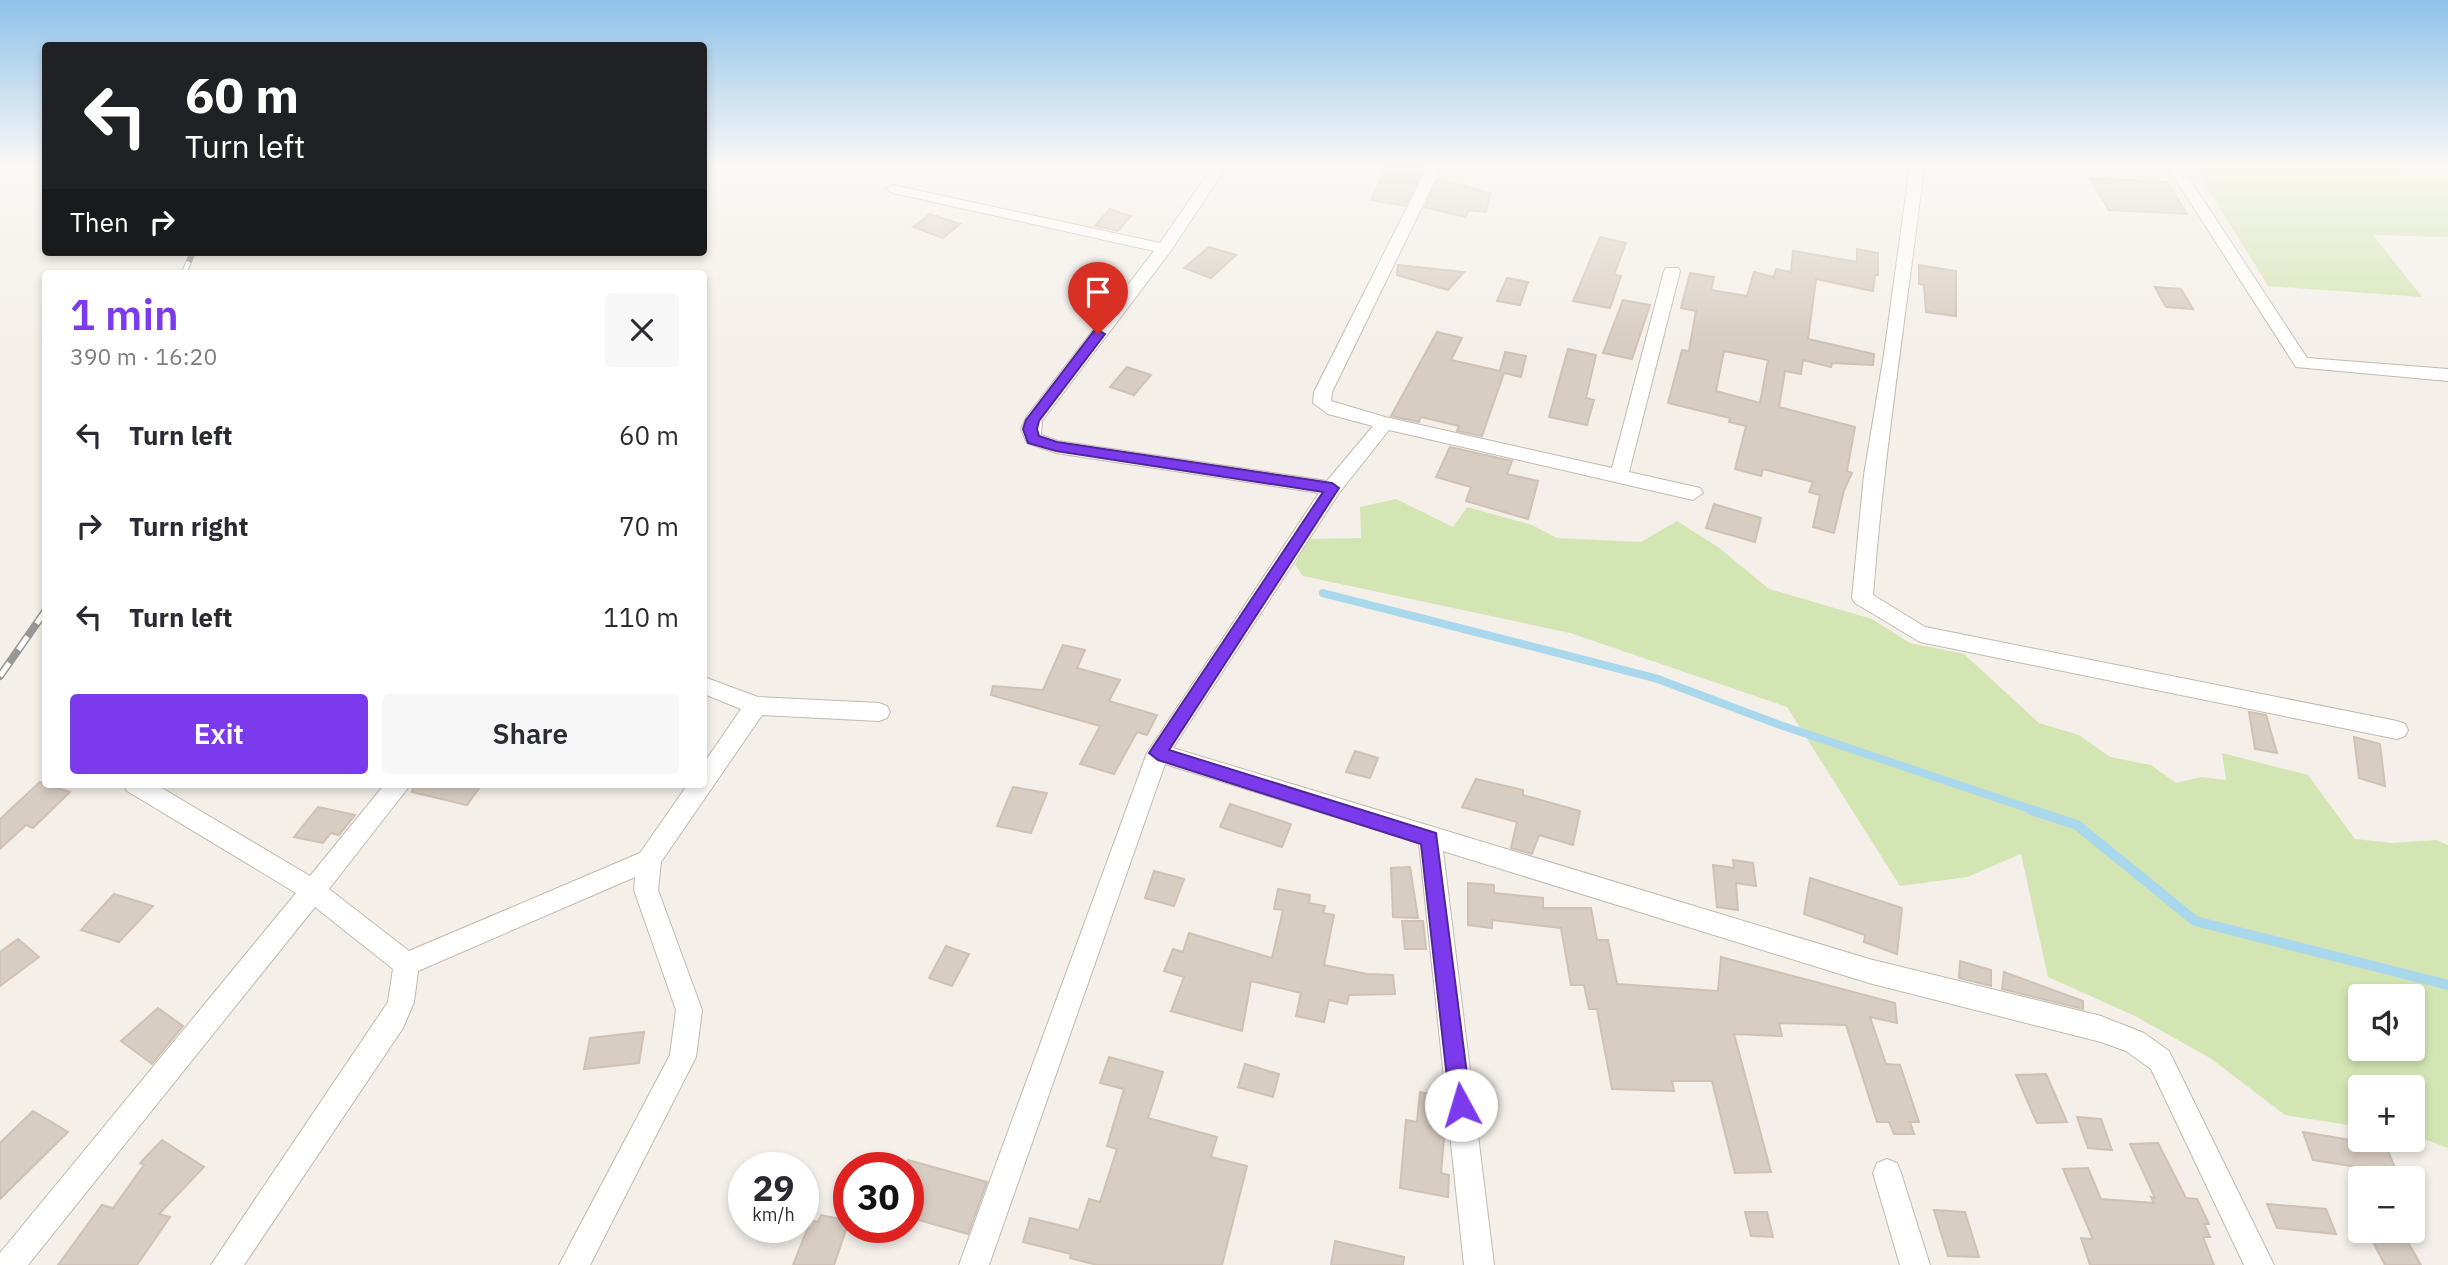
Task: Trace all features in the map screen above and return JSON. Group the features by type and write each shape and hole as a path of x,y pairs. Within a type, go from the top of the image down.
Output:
{"street":[{"path":"1056,225 1164,249"},
{"path":"1179,225 1164,249 1033,420 1030,429 1033,439 1056,447 1332,488"},
{"path":"1406,225 1321,398 1328,408 1693,493"},
{"path":"1909,225 1893,354 1873,475 1862,598 1920,634 2397,730"},
{"path":"2212,225 2302,363 2448,375"},
{"path":"1619,475 1672,271"},
{"path":"974,1265 1158,753 1332,488 1385,423"},
{"path":"707,686 756,706 879,712"},
{"path":"707,775 756,706"},
{"path":"1158,753 1430,839 1869,971 2101,1029 2135,1042 2160,1060 2171,1079 2259,1265"},
{"path":"142,788 312,890 406,964"},
{"path":"9,1265 396,788"},
{"path":"574,1265 683,1057 689,1010 646,890 649,860 698,788"},
{"path":"1430,839 1479,1265"},
{"path":"406,964 649,860"},
{"path":"226,1265 394,1019 401,1002 406,964"},
{"path":"1887,1173 1915,1265"}],"green space":[{"path":"2230,225 2448,225 2448,237 2373,235 2422,297 2268,286"},
{"path":"1396,499 1453,527 1467,507 1532,525 1557,538 1641,542 1677,521 1718,547 1769,589 1872,619 1910,643 1964,654 2039,723 2079,735 2110,757 2151,765 2176,783 2201,777 2226,780 2222,753 2308,775 2355,839 2392,843 2436,840 2448,845 2448,1148 2425,1139 2425,1075 2348,1075 2348,1125 2285,1115 2210,1058 2135,1016 2048,977 2021,854 1967,877 1900,886 1787,707 1570,633 1303,576 1295,565 1308,539 1361,538 1360,507"}],"building":[{"path":"916,225 959,225 943,238 913,227"},
{"path":"1096,225 1123,225 1118,231"},
{"path":"1600,237 1626,243 1614,275 1621,276 1610,308 1573,301"},
{"path":"1209,247 1236,255 1211,278 1184,268"},
{"path":"1857,249 1878,253 1878,275 1875,275 1873,291 1816,279 1808,339 1874,354 1873,365 1832,363 1831,367 1803,360 1801,374 1785,371 1779,407 1855,427 1847,471 1852,473 1844,490 1834,533 1813,527 1820,495 1809,492 1813,482 1763,469 1761,476 1735,469 1746,426 1729,422 1730,418 1668,403 1682,350 1689,351 1696,311 1681,308 1690,273 1714,277 1711,290 1747,296 1754,272 1774,277 1776,269 1791,272 1793,251 1857,262","holes":["1724,351 1768,360 1760,403 1716,391"]},
{"path":"1398,265 1464,272 1448,290 1397,275"},
{"path":"1919,265 1956,271 1956,316 1926,312 1924,285 1919,284"},
{"path":"1507,278 1528,282 1520,305 1497,301"},
{"path":"2155,287 2181,289 2193,309 2166,307"},
{"path":"1623,300 1650,305 1632,359 1603,353"},
{"path":"1437,332 1462,338 1451,360 1500,371 1505,352 1526,356 1521,377 1504,373 1482,436 1457,431 1459,426 1421,417 1419,422 1391,416"},
{"path":"1568,349 1596,355 1586,398 1594,400 1587,425 1549,417"},
{"path":"1127,367 1151,375 1134,395 1110,387"},
{"path":"1450,447 1512,461 1507,474 1538,481 1528,519 1466,501 1471,487 1436,477"},
{"path":"1714,504 1761,518 1755,542 1706,528"},
{"path":"1063,645 1085,650 1077,668 1120,680 1109,701 1157,715 1147,735 1137,732 1114,774 1080,764 1100,726 991,695 993,686 1043,690"},
{"path":"2249,712 2266,715 2277,753 2255,749"},
{"path":"2354,737 2380,744 2385,786 2359,778"},
{"path":"1355,751 1378,758 1370,778 1346,772"},
{"path":"1476,779 1523,790 1523,795 1580,811 1573,845 1539,835 1532,854 1511,848 1517,822 1462,807"},
{"path":"40,782 42,788 58,788 70,792 33,828 26,825 0,849 0,819"},
{"path":"1013,787 1047,793 1031,833 997,826"},
{"path":"413,788 479,788 467,805 412,792"},
{"path":"1230,804 1291,824 1282,847 1220,827"},
{"path":"318,807 355,815 339,835 331,833 323,843 294,837"},
{"path":"1733,860 1753,863 1756,886 1736,883 1738,910 1717,907 1713,865 1734,868"},
{"path":"1410,867 1418,918 1393,917 1391,868"},
{"path":"1154,871 1184,879 1174,906 1145,898"},
{"path":"1810,878 1902,908 1897,954 1864,942 1865,935 1804,914"},
{"path":"1468,883 1494,885 1494,893 1543,898 1543,908 1591,908 1597,940 1608,940 1617,984 1718,991 1721,957 1895,1003 1897,1023 1870,1017 1886,1064 1900,1065 1919,1122 1910,1122 1914,1134 1894,1134 1889,1122 1877,1122 1846,1025 1779,1023 1782,1036 1734,1034 1771,1172 1735,1173 1712,1081 1672,1081 1674,1091 1612,1089 1597,1009 1589,1009 1584,985 1571,985 1561,928 1492,920 1492,928 1468,925"},
{"path":"1278,889 1310,895 1309,903 1325,906 1323,913 1334,915 1324,965 1367,974 1393,975 1395,994 1349,995 1347,1004 1329,1000 1324,1022 1296,1016 1301,993 1251,981 1242,1031 1171,1011 1184,977 1164,971 1173,949 1183,952 1189,933 1272,958 1283,910 1274,909"},
{"path":"114,894 153,906 119,942 81,930"},
{"path":"1402,921 1423,921 1426,949 1405,949"},
{"path":"18,939 39,957 0,986 0,952"},
{"path":"946,946 969,954 952,986 929,978"},
{"path":"1960,961 1991,970 1991,986 1959,978"},
{"path":"2004,972 2083,1001 2083,1009 2002,989"},
{"path":"158,1008 183,1026 152,1064 121,1041"},
{"path":"644,1032 639,1063 584,1069 590,1038"},
{"path":"1109,1057 1163,1072 1148,1118 1217,1137 1211,1157 1247,1166 1222,1265 1097,1265 1070,1258 1071,1254 1023,1242 1030,1218 1079,1230 1089,1199 1100,1202 1117,1149 1107,1146 1124,1089 1100,1083"},
{"path":"1245,1064 1279,1074 1273,1097 1238,1087"},
{"path":"2046,1074 2067,1122 2037,1123 2016,1075"},
{"path":"1420,1092 1442,1097 1439,1126 1445,1127 1441,1173 1449,1175 1448,1197 1400,1188 1406,1120 1417,1122"},
{"path":"33,1111 68,1132 0,1199 0,1143"},
{"path":"2077,1117 2101,1119 2112,1150 2088,1148"},
{"path":"2303,1132 2348,1140 2348,1152 2388,1152 2394,1166 2352,1166 2313,1160"},
{"path":"162,1140 204,1167 159,1214 170,1217 137,1265 58,1265 102,1205 113,1208 144,1165 140,1163"},
{"path":"2158,1143 2186,1198 2197,1199 2209,1224 2204,1224 2210,1237 2203,1237 2214,1265 2090,1265 2081,1238 2093,1239 2063,1169 2088,1168 2101,1199 2154,1203 2151,1197 2155,1198 2130,1144"},
{"path":"924,1164 987,1182 968,1234 924,1222"},
{"path":"2267,1204 2326,1209 2336,1234 2277,1228"},
{"path":"1934,1210 1965,1212 1979,1257 1948,1256"},
{"path":"1745,1212 1767,1212 1773,1237 1751,1236"},
{"path":"821,1215 833,1218 833,1243 842,1243 834,1265 793,1265 802,1243 819,1243"},
{"path":"1335,1241 1404,1257 1403,1265 1331,1265"},
{"path":"2374,1243 2408,1243 2421,1265 2385,1265"}],"waterway":[{"path":"1323,593 1655,678 1780,725 2036,811"},
{"path":"2031,810 2077,825 2195,921 2448,985"}],"railway":[{"path":"185,270 191,256"},
{"path":"0,676 42,616"}],"route":[{"path":"1098,334 1033,420 1030,429 1033,439 1056,447 1332,488 1158,753 1430,839 1461,1105"}]}
